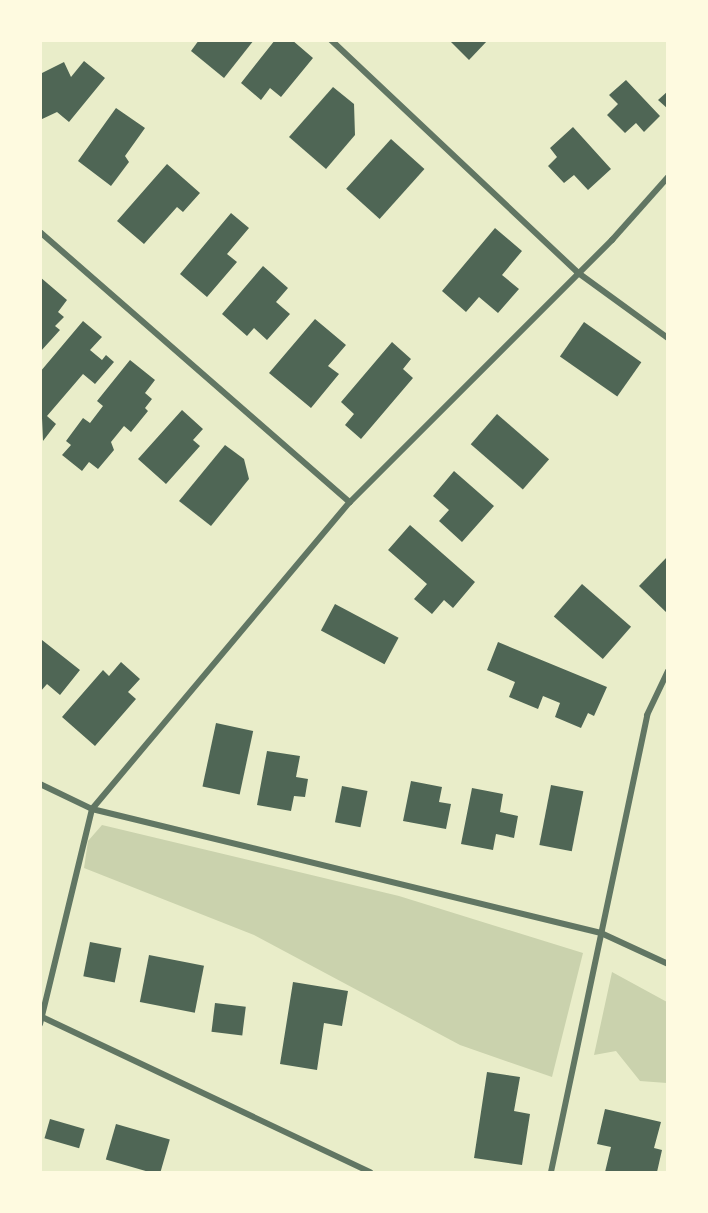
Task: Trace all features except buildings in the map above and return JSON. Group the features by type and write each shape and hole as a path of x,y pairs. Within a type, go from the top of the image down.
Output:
{"street":[{"path":"331,40 577,272 668,338"},
{"path":"370,1173 41,1020 92,809 350,502 577,272 612,240 668,177"},
{"path":"40,232 350,502"},
{"path":"551,1173 647,715 668,671"},
{"path":"40,784 92,809 601,933 668,964"}],"green space":[{"path":"102,825 399,896 583,953 552,1077 460,1045 254,935 84,868 88,841"},
{"path":"612,972 667,1002 667,1083 640,1081 616,1051 594,1055"}]}
